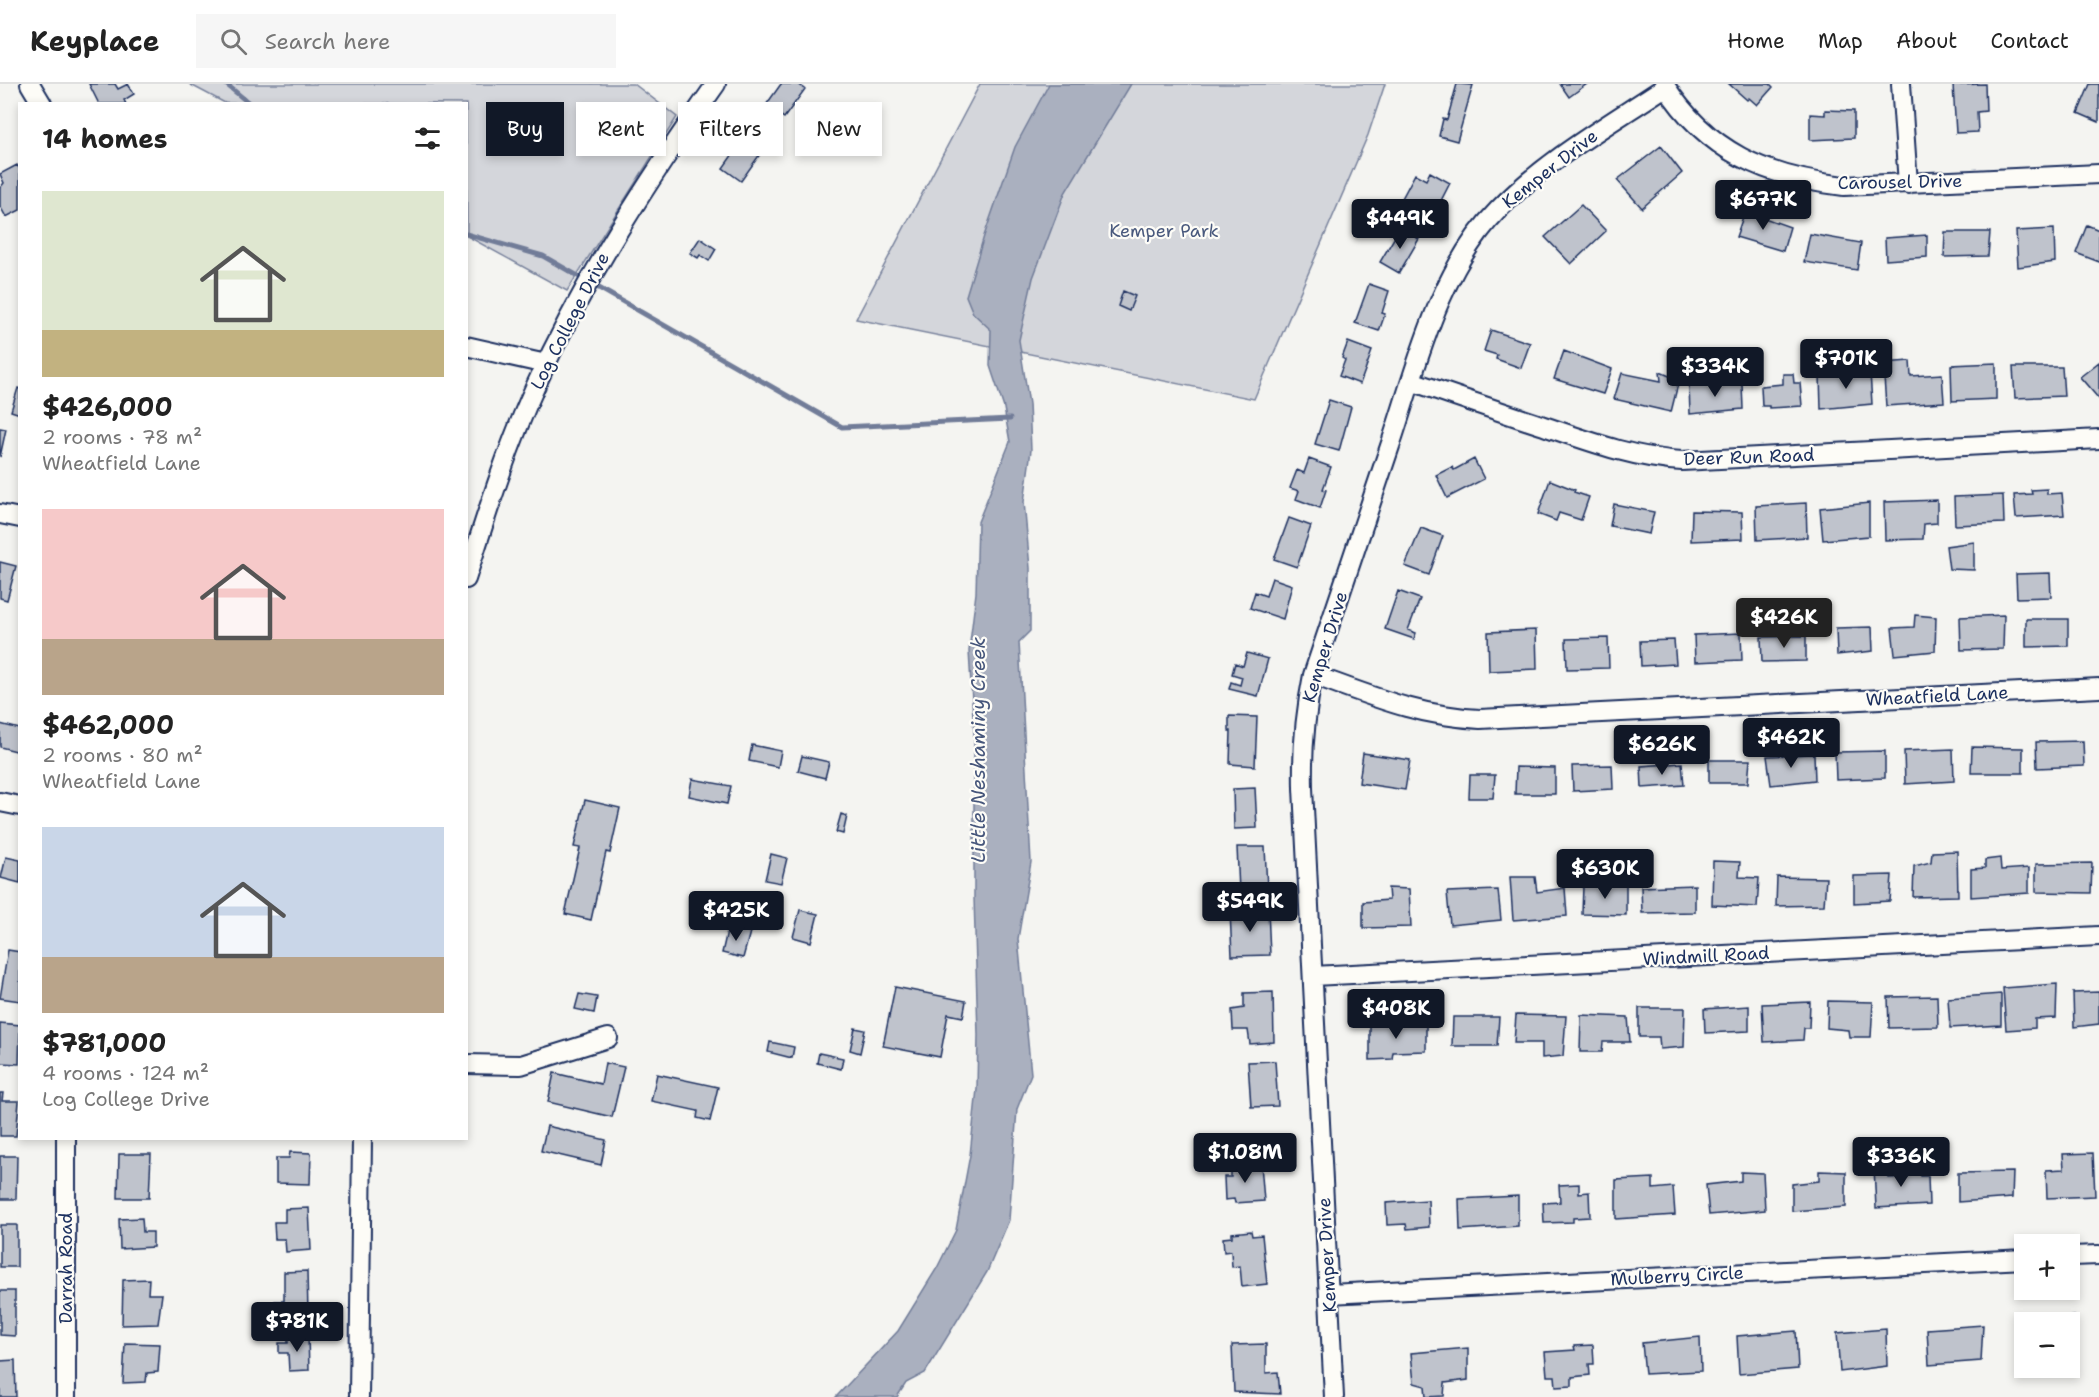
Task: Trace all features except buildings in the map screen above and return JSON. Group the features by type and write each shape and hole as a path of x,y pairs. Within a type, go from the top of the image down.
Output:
{"street":[{"path":"30,84 41,102"},
{"name":"Log College Drive","path":"468,573 512,443 546,364 582,293 645,187 716,84"},
{"path":"1901,84 1908,184"},
{"name":"Carousel Drive","path":"1665,85 1681,108 1702,130 1725,148 1751,163 1811,182 1844,186 2099,174"},
{"name":"Kemper Drive","path":"1334,1397 1302,750 1305,713 1313,675 1443,292 1466,251 1497,211 1554,162 1665,85"},
{"path":"468,346 546,364"},
{"name":"Deer Run Road","path":"1411,381 1605,447 1655,459 1694,460 2099,439"},
{"path":"0,514 18,518"},
{"name":"Wheatfield Lane","path":"1313,675 1400,707 1430,714 1480,719 2099,687"},
{"path":"0,801 18,806"},
{"name":"Windmill Road","path":"1313,976 2099,936"},
{"path":"468,1065 521,1065 608,1038"},
{"name":"Darrah Road","path":"66,1140 66,1397"},
{"path":"359,1397 362,1140"},
{"path":"2080,1256 2099,1255"},
{"name":"Mulberry Circle","path":"1329,1294 2014,1260"}],"green space":[{"path":"189,84 634,84 657,102 576,102 576,156 652,156 567,291 468,237 468,102 223,102"},
{"name":"Kemper Park","path":"980,84 1385,84 1368,135 1254,399 856,319"},
{"path":"666,109 677,117 666,134"}],"water":[{"name":"Little Neshaminy Creek","path":"1049,84 1131,84 1065,193 1033,278 1019,340 1029,404 1031,450 1024,502 1030,568 1030,631 1019,642 1031,862 1018,939 1031,1074 1017,1109 1009,1220 987,1272 925,1373 906,1383 897,1397 836,1397 898,1331 937,1268 956,1230 970,1155 977,1089 978,1035 974,897 974,734 969,651 976,593 978,522 1010,442 1004,408 990,366 991,330 973,313 966,296 1015,147"}],"waterway":[{"path":"226,84 248,102"},
{"path":"468,235 543,256 842,427 1010,419"}]}
